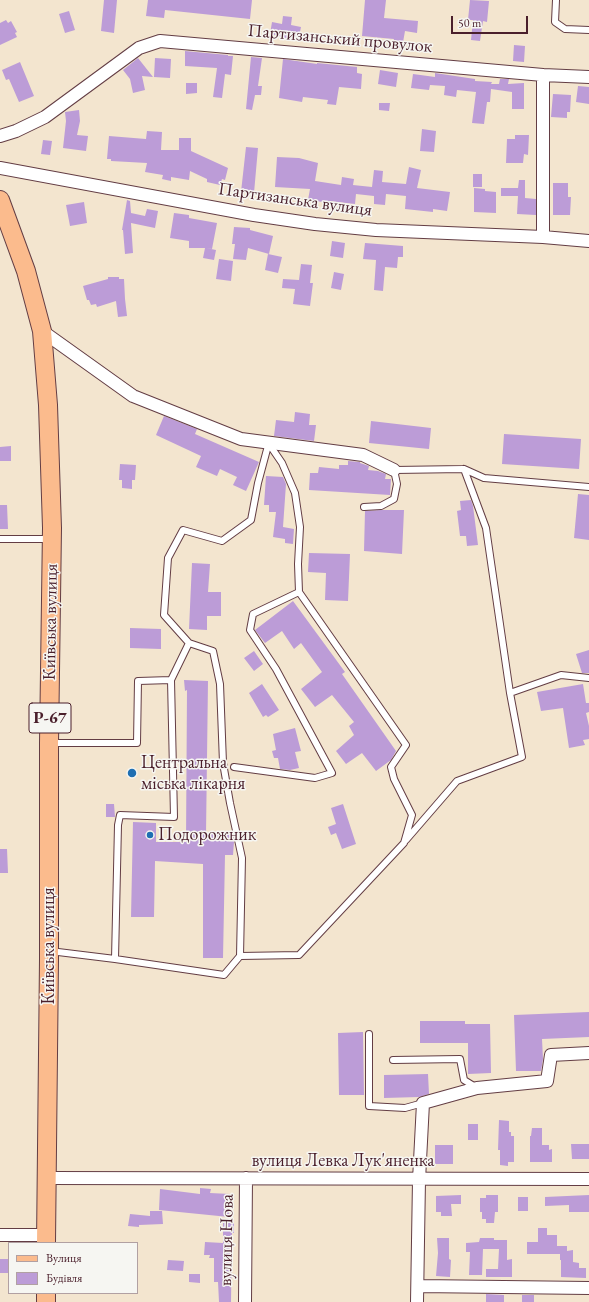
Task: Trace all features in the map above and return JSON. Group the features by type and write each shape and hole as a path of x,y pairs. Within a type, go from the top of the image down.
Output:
{"main road":[{"name":"Київська вулиця","path":"0,200 26,270 42,332 48,405 52,539 49,743 49,951 46,1239"}],"street":[{"name":"Партизанський провулок","path":"0,136 16,131 45,117 139,48 160,41 543,75 589,77"},
{"path":"543,75 543,237"},
{"name":"Партизанська вулиця","path":"0,168 254,215 314,224 376,230 589,240"},
{"path":"42,332 133,396 242,439 362,455 394,470"},
{"path":"417,1302 419,1180 423,1103 477,1088 547,1081 551,1056 589,1053"},
{"name":"вулиця Левка Лук'яненка","path":"47,1178 419,1180 589,1179"},
{"name":"вулиця Нова","path":"245,1302 246,1178"},
{"path":"0,1235 46,1239"},
{"path":"418,1286 589,1288"}],"lane":[{"path":"556,0 555,22 564,29 589,30"},
{"path":"269,442 282,463 295,493 300,527 298,564 299,592 406,746 391,767 394,779 412,815 404,843"},
{"path":"49,951 224,975 240,956 242,858 223,763 220,684 213,651 189,643 164,615 168,558 183,530 222,542 251,520 258,483 269,442"},
{"path":"240,956 299,955 404,843 457,781 522,757 510,693 486,528 464,469"},
{"path":"364,507 381,506 394,500 397,484 394,470 464,469 484,478 589,487"},
{"path":"0,539 52,539"},
{"path":"234,767 315,778 332,773 276,669 250,630 253,614 299,592"},
{"path":"115,959 118,825 120,815 174,817 171,680 189,643"},
{"path":"510,693 561,675 589,678"},
{"path":"49,743 137,743 138,681 171,680"},
{"path":"369,1034 370,1106 405,1108 423,1103"},
{"path":"393,1060 460,1059 464,1080 477,1088"}],"building":[{"path":"104,0 117,0 114,33 101,31"},
{"path":"148,0 252,0 250,19 165,10 164,18 146,16"},
{"path":"365,0 386,0 384,18 418,21 417,33 405,31 402,48 393,47 394,39 362,36"},
{"path":"470,0 489,1 487,22 483,21 480,41 471,40 473,20 468,20"},
{"path":"69,11 75,30 65,33 59,14"},
{"path":"283,16 292,17 291,25 301,27 299,37 293,36 293,41 280,39 280,36 270,34 272,22 282,24"},
{"path":"6,20 8,23 11,21 17,32 15,33 17,37 0,45 0,23"},
{"path":"514,45 525,46 524,62 513,61"},
{"path":"185,51 233,56 231,75 225,74 222,98 213,97 217,68 185,66"},
{"path":"251,57 262,58 258,86 262,86 261,95 255,95 252,110 246,109"},
{"path":"138,58 153,77 142,76 145,90 133,93 130,79 123,70"},
{"path":"155,58 171,59 170,78 154,77"},
{"path":"283,59 317,64 357,67 357,73 362,74 361,89 339,87 336,105 327,104 328,100 303,97 302,102 279,98"},
{"path":"20,62 34,96 19,102 9,79 6,80 2,70"},
{"path":"380,70 398,73 396,87 378,84"},
{"path":"435,73 475,79 475,81 492,82 491,84 499,84 500,79 509,79 508,84 524,83 524,109 512,109 512,92 491,89 490,102 487,102 484,124 472,123 476,92 457,90 456,97 444,95 445,86 430,85 429,90 411,88 413,74 435,77"},
{"path":"186,83 197,83 197,93 186,94"},
{"path":"578,86 589,87 589,104 576,102"},
{"path":"553,94 571,95 570,112 567,112 567,118 551,117"},
{"path":"379,103 390,103 389,111 379,110"},
{"path":"79,110 80,121 77,135 88,136 86,151 63,148 66,121 65,112"},
{"path":"422,129 436,131 434,152 420,151"},
{"path":"147,131 162,132 161,150 179,150 179,138 191,138 191,151 228,168 225,180 222,179 220,185 207,182 207,179 190,171 189,180 171,177 171,181 162,179 163,175 145,172 147,163 111,161 111,159 107,159 109,136 146,139"},
{"path":"515,135 529,135 528,155 524,154 523,163 506,163 507,139 515,139"},
{"path":"43,140 52,141 50,155 41,154"},
{"path":"246,147 258,148 254,193 241,192"},
{"path":"277,157 299,158 318,163 315,181 341,185 342,177 354,179 353,185 372,187 374,170 383,171 382,182 406,184 409,167 421,170 417,188 450,192 447,211 433,209 433,212 405,209 406,196 386,194 385,205 374,204 374,196 356,194 355,204 308,200 310,189 275,187"},
{"path":"473,174 482,174 482,187 473,187"},
{"path":"519,180 525,180 525,198 536,199 536,215 517,214 518,196 501,196 501,188 518,188"},
{"path":"553,183 568,183 568,197 571,197 570,215 553,215"},
{"path":"474,188 496,192 496,213 474,212"},
{"path":"127,200 130,201 131,213 145,216 147,209 158,211 155,228 131,223 133,253 125,254 122,230"},
{"path":"84,202 87,223 70,226 66,205"},
{"path":"174,213 189,215 189,218 217,223 212,249 206,248 216,250 214,260 203,258 205,248 189,248 189,241 170,238"},
{"path":"234,227 250,228 250,230 273,236 269,254 248,248 246,260 233,259 235,244 232,244"},
{"path":"332,241 345,243 343,258 330,256"},
{"path":"365,243 403,246 403,257 398,257 397,268 385,267 383,291 374,290 376,260 363,259"},
{"path":"268,254 282,257 278,273 265,270"},
{"path":"219,259 233,261 231,281 216,279"},
{"path":"301,264 312,265 310,283 313,283 310,306 293,304 295,289 282,288 283,279 299,280"},
{"path":"334,272 344,274 341,290 331,288"},
{"path":"108,277 119,277 119,279 124,279 127,316 118,317 116,301 97,307 96,304 91,305 89,300 87,300 83,286 108,279"},
{"path":"295,412 310,414 309,425 316,425 314,441 274,436 276,420 294,422"},
{"path":"164,416 197,429 195,434 259,462 246,491 233,485 237,477 220,469 217,476 196,467 201,456 156,435"},
{"path":"371,421 431,428 429,449 369,443"},
{"path":"504,434 581,439 579,469 502,464"},
{"path":"11,446 11,461 0,461 0,447"},
{"path":"348,461 360,462 369,466 368,470 386,474 385,479 391,479 390,495 309,490 310,473 318,473 319,467 339,469 339,465 348,465"},
{"path":"120,464 136,465 135,480 132,480 132,489 122,488 122,480 119,480"},
{"path":"266,476 283,477 286,484 283,527 294,529 293,544 285,543 285,539 273,537 276,512 269,512 269,505 264,505"},
{"path":"578,494 589,495 589,540 574,538"},
{"path":"471,500 478,545 467,546 466,536 460,536 457,511 461,510 460,501"},
{"path":"0,505 7,505 8,529 0,529"},
{"path":"404,510 402,554 364,551 365,511"},
{"path":"309,553 350,554 348,601 325,600 326,573 308,572"},
{"path":"192,563 210,564 208,592 221,592 221,616 207,616 207,630 189,629"},
{"path":"293,601 345,672 342,674 396,751 391,760 376,771 362,753 346,764 336,751 354,735 349,726 354,722 332,695 315,707 301,689 322,672 301,643 294,649 282,631 265,643 255,630"},
{"path":"130,628 161,629 161,649 130,648"},
{"path":"589,650 589,673 582,673 576,654"},
{"path":"254,651 263,664 254,671 244,658"},
{"path":"184,680 208,681 206,834 232,834 234,842 233,855 225,855 223,958 203,958 203,864 155,861 154,917 131,917 133,822 156,823 156,842 186,842 187,690 185,691"},
{"path":"262,684 279,710 268,717 266,715 263,717 249,693"},
{"path":"583,684 586,703 589,703 589,712 586,713 589,726 589,739 583,740 585,745 569,748 563,708 541,711 537,692"},
{"path":"295,728 301,751 295,752 299,768 290,770 280,769 278,758 274,758 272,751 276,750 273,734"},
{"path":"106,804 114,804 115,817 106,817"},
{"path":"343,804 356,844 342,849 336,833 331,835 328,827 336,824 331,808"},
{"path":"0,849 7,849 8,873 0,873"},
{"path":"589,1012 589,1037 542,1039 543,1059 541,1071 516,1071 514,1015"},
{"path":"420,1021 465,1021 465,1024 490,1024 491,1073 468,1074 468,1043 420,1043"},
{"path":"363,1032 364,1095 339,1095 338,1033"},
{"path":"428,1074 429,1094 419,1097 384,1098 384,1075"},
{"path":"499,1120 509,1121 509,1132 511,1132 511,1136 514,1136 514,1162 508,1162 508,1166 500,1165 500,1150 498,1150"},
{"path":"468,1124 478,1124 478,1140 468,1140"},
{"path":"532,1128 542,1128 542,1145 549,1145 549,1150 552,1149 552,1162 530,1162 530,1136"},
{"path":"571,1144 589,1144 589,1159 572,1159"},
{"path":"435,1145 453,1145 453,1164 435,1164"},
{"path":"200,1188 211,1189 210,1193 230,1194 229,1217 159,1210 160,1189 200,1194"},
{"path":"461,1195 461,1204 451,1204 452,1216 441,1216 441,1212 436,1212 436,1196"},
{"path":"486,1195 498,1195 498,1212 495,1212 494,1223 486,1223 486,1219 482,1219 482,1212 480,1212 480,1198 486,1198"},
{"path":"589,1195 589,1212 569,1212 569,1205 545,1206 545,1197"},
{"path":"518,1197 528,1197 528,1211 518,1211"},
{"path":"150,1211 162,1211 163,1224 139,1225 139,1227 128,1226 130,1214 150,1216"},
{"path":"223,1223 234,1223 234,1233 232,1233 231,1302 219,1302 218,1282 214,1282 214,1258 209,1258 210,1255 204,1255 205,1242 223,1243"},
{"path":"538,1228 547,1228 547,1235 557,1235 557,1246 567,1246 567,1251 573,1250 573,1262 579,1263 579,1268 586,1268 586,1278 561,1277 560,1254 527,1254 527,1242 538,1242"},
{"path":"437,1238 449,1238 449,1259 451,1260 450,1277 436,1276 438,1253"},
{"path":"480,1238 507,1240 507,1260 512,1259 512,1277 486,1277 486,1269 498,1269 499,1249 483,1249 482,1275 469,1275 470,1252 466,1252 466,1243 479,1242"},
{"path":"0,1259 8,1259 8,1273 0,1273"},
{"path":"168,1260 184,1261 183,1271 167,1270"},
{"path":"189,1274 200,1274 200,1283 189,1282"},
{"path":"486,1294 504,1295 504,1302 486,1302"},
{"path":"522,1295 534,1295 534,1302 522,1302"}],"place":[{"name":"Центральна міська лікарня","path":"132,773"},
{"name":"Подорожник","path":"150,835"}]}
